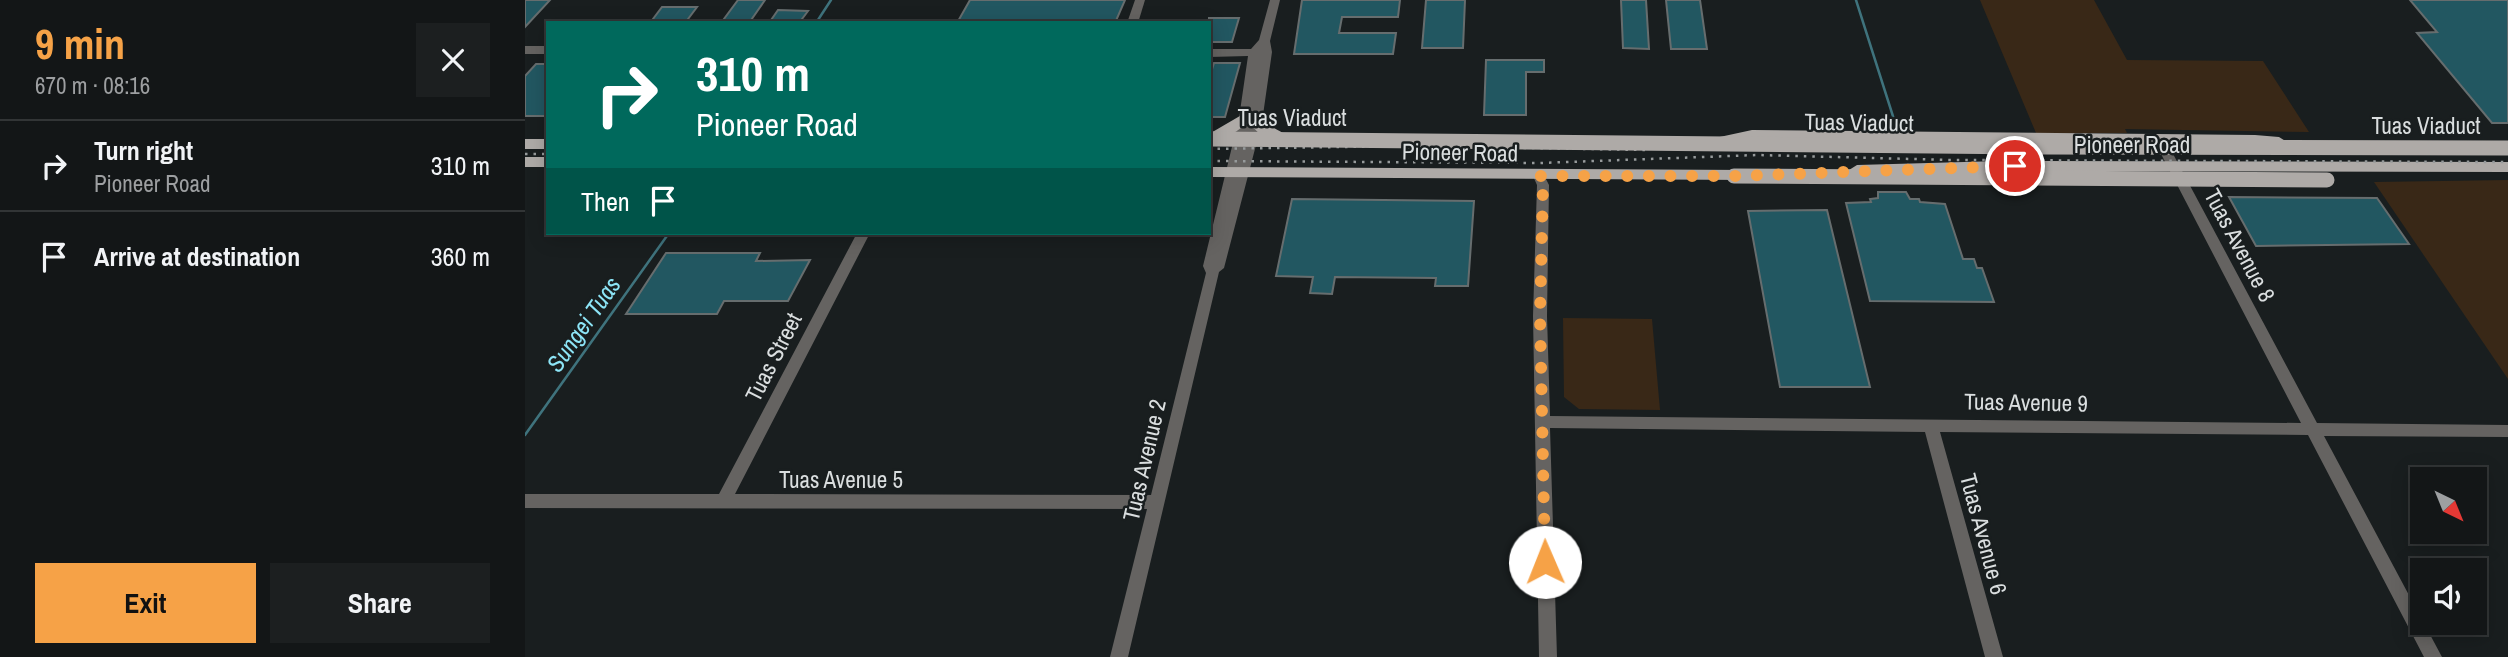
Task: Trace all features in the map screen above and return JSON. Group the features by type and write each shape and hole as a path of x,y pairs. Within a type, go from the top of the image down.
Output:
{"main road":[{"path":"1211,141 1250,120 1265,132 1288,143"},
{"path":"1716,142 1752,135 2255,140 2379,155"},
{"path":"525,142 546,142"},
{"name":"Tuas Viaduct","path":"1211,142 1716,142 2043,147 2508,148"},
{"name":"Pioneer Road","path":"1211,142 1504,142 2508,170"},
{"name":"Pioneer Road","path":"1211,172 1734,176 2169,160 2508,155"},
{"path":"525,162 546,162"},
{"path":"1734,176 2327,180 2508,170"}],"street":[{"path":"1133,21 1140,0"},
{"name":"Tuas Avenue 2","path":"1119,657 1213,273 1219,265 1250,120 1261,48 1275,0"},
{"path":"1211,53 1261,48"},
{"path":"525,50 546,50"},
{"name":"Tuas Avenue 8","path":"2169,160 2315,429 2433,657"},
{"path":"1539,176 1543,185 1540,316 1548,657"},
{"name":"Tuas Street","path":"723,502 862,235"},
{"name":"Tuas Avenue 9","path":"1543,422 2508,431"},
{"name":"Tuas Avenue 6","path":"1930,424 1994,657"},
{"name":"Tuas Avenue 5","path":"525,501 1158,502"}],"shaded area":[{"path":"1980,0 2094,0 2127,60 2263,61 2309,132 2125,129 2127,133 2036,133"},
{"path":"2508,180 2508,379 2374,182"},
{"path":"1563,318 1652,319 1660,410 1579,409 1564,397"}],"building":[{"path":"525,0 550,0 525,27"},
{"path":"738,0 765,0 750,21 722,21"},
{"path":"970,0 1125,0 1116,21 958,21"},
{"path":"1302,0 1400,0 1398,17 1342,17 1339,33 1396,33 1393,54 1294,54"},
{"path":"1426,0 1465,0 1463,48 1422,48"},
{"path":"1621,0 1646,0 1649,49 1623,48"},
{"path":"1666,0 1700,0 1707,49 1671,49"},
{"path":"2410,0 2508,0 2508,123 2492,123 2417,33 2437,32"},
{"path":"662,7 697,7 686,21 652,21"},
{"path":"778,10 808,11 800,21 770,21"},
{"path":"1209,18 1239,18 1232,42 1211,42"},
{"path":"1486,60 1544,60 1544,72 1526,72 1526,115 1484,115"},
{"path":"1214,63 1240,63 1225,117 1211,117 1211,73"},
{"path":"536,64 546,64 546,116 525,116 525,76"},
{"path":"1878,192 1906,192 1910,199 1945,204 1963,259 1974,259 1977,268 1982,268 1994,302 1870,301 1846,203 1871,202 1870,199 1878,198"},
{"path":"2229,197 2377,198 2409,244 2256,246"},
{"path":"1292,199 1474,201 1468,286 1435,286 1436,278 1335,277 1332,294 1310,293 1313,277 1276,276"},
{"path":"1827,210 1870,387 1780,387 1748,211"},
{"path":"666,253 760,253 756,261 810,260 788,301 724,301 717,314 626,314"}],"waterway":[{"name":"Sungei Tuas","path":"817,21 831,0"},
{"path":"1856,0 1898,132"},
{"name":"Sungei Tuas","path":"525,435 668,235"}],"railway":[{"path":"1211,149 1412,146 1647,150"},
{"path":"525,154 546,154"},
{"path":"1211,161 1540,163 1757,155 1951,160 2508,162"}],"route":[{"path":"1545,562 1540,316 1543,185 1539,176 1734,176 2015,166"}]}
